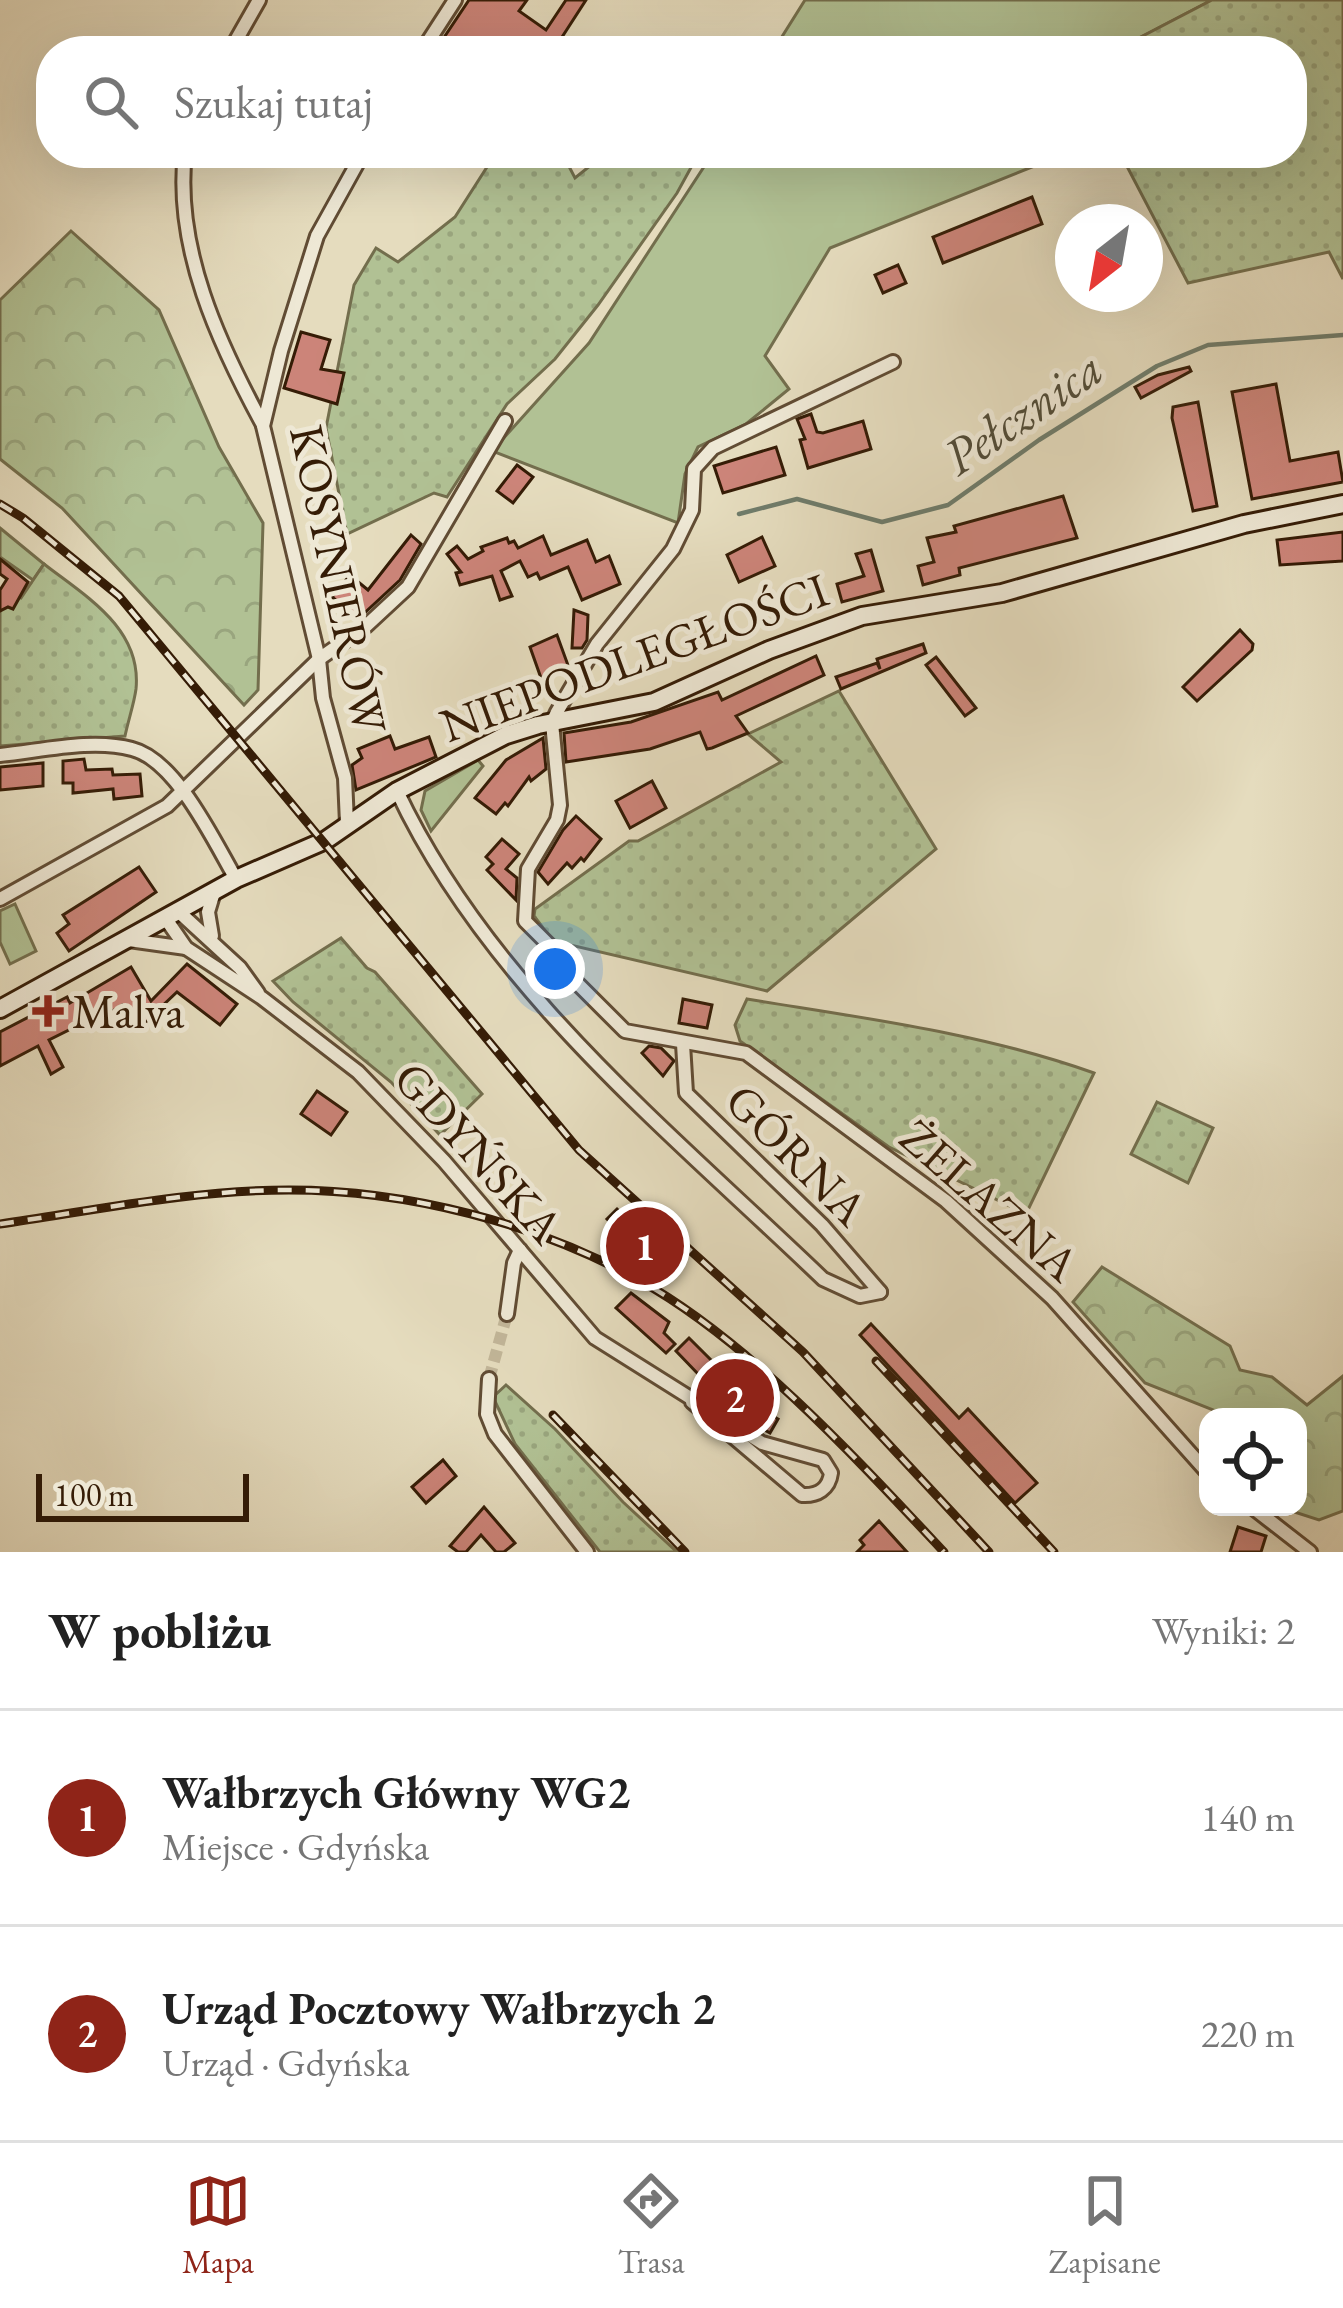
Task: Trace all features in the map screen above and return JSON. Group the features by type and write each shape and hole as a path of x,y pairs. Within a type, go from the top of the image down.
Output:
{"main road":[{"name":"NIEPODLEGŁOŚCI","path":"0,1010 236,879 326,840 397,791 476,747 552,723 654,702 769,650 862,616 1002,593 1244,524 1343,504"}],"street":[{"path":"239,36 259,0"},
{"path":"432,36 455,0"},
{"path":"185,168 185,195 202,293 263,426"},
{"name":"KOSYNIERÓW","path":"347,823 345,778 263,426 317,236 355,168"},
{"path":"552,723 597,644 674,549 692,510 694,469 712,448 893,362"},
{"path":"0,899 184,793 319,658 366,626 408,587 506,421"},
{"name":"GÓRNA","path":"397,791 433,860 486,935 582,1045 823,1279 860,1296 880,1292 822,1226 686,1093 682,1044 626,1031 609,1019 526,921 528,869 557,820 560,805 552,723"},
{"path":"0,754 83,747 134,749 168,771 236,879"},
{"path":"214,892 208,912 215,943"},
{"name":"GDYŃSKA","path":"173,915 215,943 262,998"},
{"name":"GDYŃSKA","path":"173,915 186,948"},
{"name":"GDYŃSKA","path":"129,940 186,948 262,998 358,1072 445,1161 595,1338 763,1443 823,1460 831,1473 825,1488 809,1495 791,1488 692,1402"},
{"name":"ŻELAZNA","path":"682,1044 702,1043 746,1053 946,1201 1052,1298 1199,1463"},
{"path":"507,1314 520,1250"},
{"path":"489,1379 487,1414 495,1434 587,1552"},
{"path":"1264,1516 1305,1547"}],"green space":[{"path":"805,0 1212,0 1143,36 782,36"},
{"path":"1212,0 1343,0 1343,279 1329,252 1188,283 1163,235 1163,204 1147,204 1128,168 1307,168 1307,36 1143,36"},
{"path":"486,168 570,168 575,178 587,168 691,168 598,305 555,359 507,404 447,497 434,493 347,534 326,428 354,285 376,248 398,262 455,217"},
{"path":"703,168 1030,168 830,248 765,356 789,389 746,424 698,447 685,474 678,523 492,451 589,343"},
{"path":"71,231 159,310 219,447 263,523 258,690 244,705 62,508 0,459 0,300"},
{"path":"0,528 44,564 33,580 0,557"},
{"path":"44,564 108,616 130,648 136,689 125,736 0,746 0,591 21,598"},
{"path":"839,691 936,849 767,991 553,941 534,916 535,909 629,841 638,841 781,762 748,734"},
{"path":"478,760 483,766 431,831 421,810 425,791"},
{"path":"15,904 36,951 10,964 0,942 0,911"},
{"path":"341,938 482,1094 440,1135 391,1082 273,981"},
{"path":"747,999 966,1037 1094,1073 1026,1214 889,1147 740,1041 735,1025"},
{"path":"1157,1102 1213,1128 1188,1183 1131,1154"},
{"path":"1102,1267 1230,1346 1240,1370 1272,1377 1307,1405 1343,1376 1343,1511 1319,1520 1307,1516 1307,1408 1208,1408 1145,1383 1073,1302"},
{"path":"506,1385 677,1552 600,1552 515,1444 493,1397"}],"building":[{"path":"469,0 527,0 519,11 546,30 566,0 586,0 563,36 445,36"},
{"path":"1032,197 1042,224 943,263 933,237"},
{"path":"898,265 906,283 883,293 875,275"},
{"path":"301,332 330,340 321,369 344,373 337,404 284,388"},
{"path":"1189,367 1191,371 1141,398 1135,387 1158,375"},
{"path":"1276,384 1290,461 1338,452 1343,482 1252,499 1232,392"},
{"path":"1198,402 1217,506 1193,511 1172,418 1173,407"},
{"path":"811,414 817,432 823,433 863,421 871,449 808,468 797,419"},
{"path":"776,447 785,475 723,493 714,466"},
{"path":"517,465 533,477 513,503 497,491"},
{"path":"1063,496 1077,538 959,568 960,575 923,585 918,566 934,562 927,538"},
{"path":"1343,532 1343,561 1280,565 1277,540"},
{"path":"411,535 421,544 400,580 359,618 332,597 350,575 368,590"},
{"path":"543,536 551,555 587,540 596,562 609,556 620,584 582,600 568,567 540,579 537,573 528,577 520,561 501,571 512,596 500,600 492,576 460,585 456,573 461,572 447,554 457,546 468,559 483,551 481,547 507,538 518,548"},
{"path":"762,537 775,566 739,582 727,555"},
{"path":"871,550 883,591 842,602 837,584 864,576 856,554"},
{"path":"0,559 28,582 13,609 0,611 0,590 7,579 0,574"},
{"path":"574,610 588,615 582,648 572,648"},
{"path":"1240,630 1253,644 1252,650 1197,701 1183,687"},
{"path":"557,635 569,668 541,678 530,647"},
{"path":"923,644 926,653 841,689 836,677 877,663 880,669 877,659"},
{"path":"816,656 824,675 736,716 748,733 707,749 700,732 650,749 566,762 564,733 631,722 718,692 722,700"},
{"path":"936,657 976,708 965,716 926,665"},
{"path":"390,736 395,749 429,737 436,757 356,790 352,765 362,758 358,749"},
{"path":"543,738 546,769 531,781 529,777 508,806 505,803 496,814 475,798 506,760"},
{"path":"84,759 86,770 140,774 142,796 114,799 113,789 73,793 73,783 63,783 63,761"},
{"path":"43,763 43,786 0,790 0,767"},
{"path":"652,781 666,808 630,828 616,801"},
{"path":"576,816 601,839 584,861 581,858 572,868 567,863 548,884 538,872"},
{"path":"502,839 519,854 506,869 517,878 516,900 487,870 493,864 486,857"},
{"path":"139,867 156,892 69,951 57,933 69,924 63,915"},
{"path":"187,964 237,1004 220,1025 177,992 159,1014 135,1028 122,1005 93,1023 91,1019 49,1040 63,1067 51,1074 38,1046 0,1066 0,1032 67,997 70,1003 131,967 151,1001"},
{"path":"683,999 712,1005 707,1028 679,1023"},
{"path":"649,1046 661,1048 674,1061 663,1076 642,1053"},
{"path":"317,1091 347,1112 331,1135 301,1114"},
{"path":"617,1209 659,1251 648,1261 607,1219"},
{"path":"631,1293 669,1322 664,1333 675,1344 666,1353 616,1308"},
{"path":"871,1324 959,1418 968,1409 1037,1483 1015,1503 860,1335"},
{"path":"689,1338 713,1362 699,1375 676,1351"},
{"path":"730,1378 746,1388 751,1395 747,1401 778,1419 770,1433 716,1402"},
{"path":"443,1460 456,1476 426,1503 412,1487"},
{"path":"484,1507 515,1543 496,1552 481,1535 466,1552 458,1552 450,1546"},
{"path":"879,1521 907,1552 857,1552 864,1545 860,1540"},
{"path":"1238,1527 1266,1536 1261,1552 1230,1552"}],"waterway":[{"name":"Pełcznica","path":"739,514 797,499 882,522 948,505 1039,440 1157,366 1208,345 1343,335"}],"tunnel":[{"path":"489,1379 507,1314"}],"railway":[{"path":"0,504 119,596 579,1150 803,1352 989,1552"},
{"path":"0,1224 180,1197 289,1190 424,1203 514,1226 639,1280 721,1335 800,1404 944,1552"},
{"path":"876,1361 1054,1552"},
{"path":"553,1415 685,1552"}],"place":[{"name":"Malva","path":"48,1011"},
{"name":"Wałbrzych Główny WG2","path":"645,1246"},
{"name":"Urząd Pocztowy Wałbrzych 2","path":"735,1398"}]}
